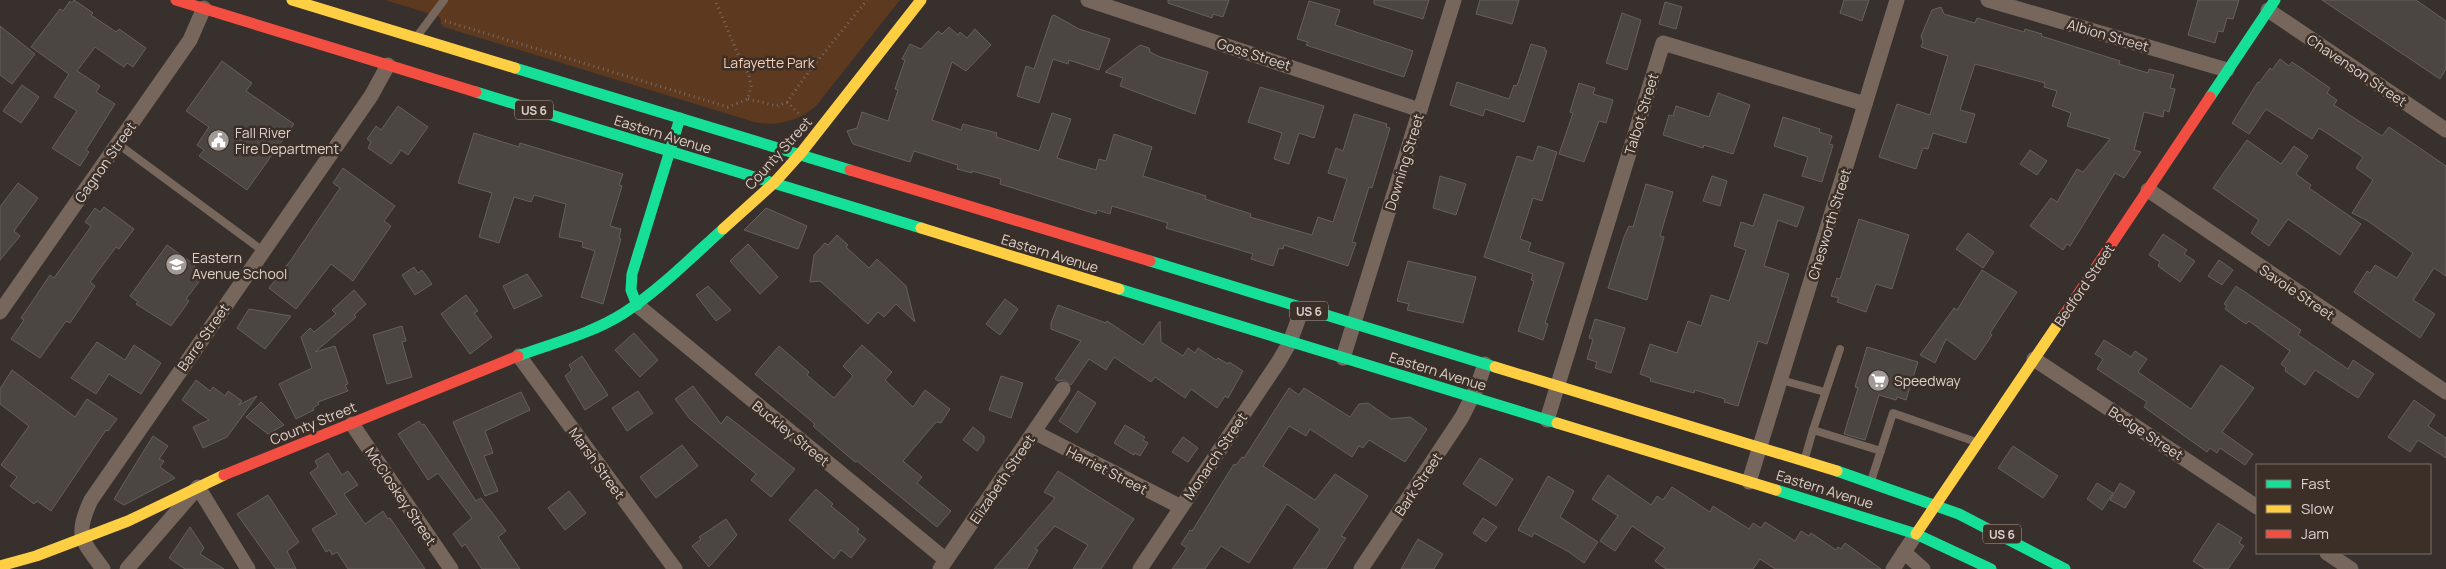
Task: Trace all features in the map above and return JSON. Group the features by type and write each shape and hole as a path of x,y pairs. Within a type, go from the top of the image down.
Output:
{"main road":[{"name":"Eastern Avenue","path":"176,0 1916,534"},
{"name":"Eastern Avenue","path":"292,0 801,153 1871,481 1937,504"},
{"name":"County Street","path":"0,566 36,556 128,521 198,487 519,356 587,332 637,304 774,183 801,153 921,0"},
{"name":"Bedford Street","path":"1916,534 2272,5"},
{"path":"637,304 631,290 632,274 680,118"},
{"name":"US 6","path":"1937,504 2000,533 2065,569"},
{"name":"US 6","path":"1916,534 1991,569"}],"street":[{"name":"Goss Street","path":"1088,0 1420,110"},
{"name":"Downing Street","path":"1343,358 1454,0"},
{"name":"Chesworth Street","path":"1750,482 1897,0"},
{"name":"Albion Street","path":"1988,0 2228,70"},
{"name":"Chavenson Street","path":"2272,5 2446,130"},
{"name":"Gagnon Street","path":"0,312 190,40 204,8"},
{"name":"Talbot Street","path":"1557,386 1663,43 1865,104"},
{"name":"Barre Street","path":"82,539 81,527 95,492 371,96 388,65"},
{"name":"Savoie Street","path":"2148,190 2446,392"},
{"name":"Buckley Street","path":"637,304 943,564"},
{"name":"Monarch Street","path":"1140,569 1290,342 1302,308"},
{"name":"Marsh Street","path":"519,356 675,569"},
{"name":"Bodge Street","path":"2034,360 2256,506"},
{"name":"Bark Street","path":"1361,569 1459,422 1472,397 1485,364"},
{"path":"1547,420 1557,386"},
{"name":"Elizabeth Street","path":"943,564 1063,389"},
{"name":"McCloskey Street","path":"352,424 451,569"},
{"name":"Harriet Street","path":"1034,432 1181,508"},
{"path":"127,569 198,487 248,569"},
{"name":"Bedford Street","path":"1893,569 1916,534"},
{"path":"82,539 103,569"},
{"path":"1904,552 1922,569"},
{"path":"2328,554 2351,569"}],"lane":[{"path":"416,37 444,0"},
{"path":"118,144 263,251"},
{"path":"1804,461 1840,349"},
{"path":"1781,380 1826,392"},
{"path":"1871,481 1892,413 1978,443"},
{"path":"1813,430 1881,452"}],"path":[{"path":"715,0 740,59 749,75 751,86 748,99"},
{"path":"431,17 728,107 748,99 777,106 787,102 810,70 867,0"},
{"path":"740,59 810,70"},
{"path":"787,102 799,114"}],"green space":[{"name":"Lafayette Park","path":"385,0 900,0 816,106 795,119 771,124 754,122 444,27 441,24 440,17"}],"building":[{"path":"74,0 93,13 91,15 116,32 119,29 146,48 133,67 127,63 124,67 95,47 77,71 100,86 96,92 115,104 86,150 89,152 80,166 52,148 77,111 54,97 69,74 31,47 60,9 63,11 70,1 72,3"},
{"path":"1168,0 1229,0 1223,17 1213,14 1212,18 1168,3"},
{"path":"1374,0 1429,0 1423,19 1374,4"},
{"path":"1480,0 1519,0 1512,24 1476,14"},
{"path":"1844,0 1869,0 1862,21 1840,13"},
{"path":"2198,0 2239,0 2233,19 2227,18 2223,32 2218,31 2215,43 2188,35"},
{"path":"2322,0 2416,0 2446,21 2446,69 2440,79"},
{"path":"1309,1 1340,10 1335,25 1413,51 1404,77 1306,45 1308,42 1297,39"},
{"path":"1665,2 1682,7 1676,29 1659,24"},
{"path":"1941,7 1944,14 1975,23 1977,18 2024,32 2025,29 2042,34 2041,36 2120,61 2119,64 2148,73 2149,69 2174,75 2170,88 2175,89 2169,112 2164,110 2163,117 2144,112 2134,150 2141,152 2124,178 2115,173 2070,246 2067,244 2063,250 2030,226 2051,198 2057,202 2077,169 2083,172 2110,139 2067,126 2071,113 2052,106 2057,91 2044,87 2045,83 1975,64 1960,110 1975,114 1966,143 1933,133 1928,149 1923,148 1916,169 1879,157 1897,104 1930,115 1948,56 1921,47 1923,42 1921,36 1932,10"},
{"path":"1622,13 1641,20 1627,70 1606,63"},
{"path":"1054,15 1079,29 1110,39 1099,70 1069,60 1068,64 1053,59 1039,103 1017,96 1026,66 1034,69 1052,16"},
{"path":"0,26 35,54 12,84 0,75"},
{"path":"949,27 958,35 960,32 967,38 975,29 991,45 966,71 952,62 932,120 961,130 963,124 997,133 996,137 1039,151 1052,113 1071,119 1057,158 1096,170 1099,159 1106,161 1114,134 1152,147 1143,176 1206,196 1205,199 1251,214 1250,217 1312,235 1318,217 1333,222 1347,179 1328,173 1336,148 1343,151 1354,114 1387,124 1386,127 1390,128 1372,188 1369,187 1352,242 1356,243 1348,266 1284,245 1283,249 1279,248 1273,266 1251,259 1253,254 1166,228 1168,223 1112,206 1110,214 1097,210 1096,214 1000,184 1001,179 957,169 958,165 914,151 910,162 853,144 847,131 857,128 862,112 888,121 898,90 895,89 905,60 902,59 910,44 921,49 938,31 942,34"},
{"path":"1531,44 1545,48 1545,51 1547,51 1524,122 1485,109 1483,116 1450,105 1457,82 1509,99 1514,85 1517,86"},
{"path":"1140,45 1149,48 1150,52 1160,57 1208,72 1195,114 1120,86 1123,78 1105,72"},
{"path":"2280,59 2289,66 2292,62 2330,88 2327,93 2337,100 2334,105 2382,136 2389,127 2446,166 2446,276 2434,268 2413,300 2435,314 2420,338 2354,292 2367,271 2370,273 2375,265 2397,278 2413,253 2368,221 2352,213 2373,180 2356,168 2363,157 2319,128 2312,139 2266,109 2249,134 2232,123 2258,82 2270,68 2272,70"},
{"path":"222,61 252,83 246,91 294,124 247,190 199,156 204,150 197,145 209,127 186,111"},
{"path":"1579,83 1595,88 1593,94 1613,100 1606,123 1599,121 1584,162 1559,154 1573,113 1570,112"},
{"path":"22,85 39,97 21,123 3,111"},
{"path":"1260,87 1324,106 1314,138 1299,133 1289,164 1274,159 1282,133 1248,122"},
{"path":"1718,93 1750,105 1733,154 1704,145 1703,148 1663,135 1669,115 1673,116 1676,106 1709,117"},
{"path":"398,106 428,127 408,155 401,150 391,164 368,148 371,142 367,139 376,126 381,130"},
{"path":"1783,117 1820,129 1819,132 1832,136 1829,144 1833,145 1822,182 1802,176 1808,157 1774,146"},
{"path":"474,133 519,147 520,143 623,174 619,185 622,186 610,226 621,229 619,238 621,239 603,304 581,297 595,251 582,247 583,242 559,237 566,204 534,195 531,202 514,197 499,243 479,237 492,193 458,183"},
{"path":"2247,140 2281,164 2294,146 2308,156 2296,174 2311,185 2309,188 2361,224 2340,255 2288,219 2269,246 2251,233 2259,220 2213,188"},
{"path":"1538,146 1557,152 1542,201 1533,198 1520,239 1531,243 1528,251 1564,263 1545,323 1548,324 1543,340 1518,331 1534,281 1531,280 1533,274 1484,257 1517,156 1533,161"},
{"path":"2030,150 2047,161 2037,175 2020,164"},
{"path":"343,168 395,206 384,221 391,226 353,281 331,264 296,309 269,288 291,260 340,188 333,183"},
{"path":"1440,176 1466,184 1456,215 1433,208"},
{"path":"1712,176 1727,181 1720,206 1703,201"},
{"path":"18,183 38,198 14,231 20,236 0,260 0,207"},
{"path":"1646,184 1673,192 1660,236 1664,237 1647,300 1608,288 1624,237 1629,226 1633,227"},
{"path":"1764,194 1804,207 1797,227 1778,220 1764,266 1789,274 1767,344 1758,341 1738,406 1724,402 1725,399 1695,390 1694,393 1650,381 1651,378 1640,374 1650,344 1677,353 1688,321 1701,326 1711,295 1729,301 1746,250 1734,246 1741,222 1753,226"},
{"path":"104,207 134,229 119,249 116,247 90,282 95,286 70,323 66,321 40,358 11,339 24,320 21,318 50,275 54,278 90,228 91,226 85,222 95,208 100,212"},
{"path":"766,208 807,226 798,249 744,230"},
{"path":"1859,219 1909,235 1892,289 1876,284 1866,312 1837,302 1839,298 1831,296 1837,278 1840,279"},
{"path":"1968,233 1994,252 1983,268 1956,249"},
{"path":"2163,234 2187,250 2184,254 2195,261 2180,282 2158,266 2160,262 2149,255"},
{"path":"837,235 848,245 846,247 869,268 877,259 906,286 915,322 896,304 884,317 878,312 868,324 820,281 810,282 814,255 825,243 828,245"},
{"path":"748,244 778,277 760,294 730,261"},
{"path":"167,245 195,265 194,268 204,275 186,299 189,301 171,326 136,304 138,302 130,296"},
{"path":"2219,260 2233,270 2222,285 2208,276"},
{"path":"1408,261 1476,277 1463,323 1407,310 1409,304 1397,301"},
{"path":"414,267 418,273 422,270 432,284 415,295 402,275"},
{"path":"1982,270 2017,292 1975,360 1946,339 1935,363 1920,355 1954,308 1957,310"},
{"path":"527,274 542,296 514,309 503,286"},
{"path":"708,286 731,310 716,321 696,295"},
{"path":"2236,286 2301,330 2298,335 2348,369 2353,360 2374,374 2358,398 2315,370 2305,385 2285,371 2286,368 2281,364 2290,351 2249,321 2246,324 2225,309 2227,306 2224,304"},
{"path":"354,290 366,304 354,315 356,317 315,352 335,346 348,384 345,385 348,391 318,402 319,404 313,408 314,410 296,419 279,384 312,368 301,337 310,328 314,332 336,314 332,310"},
{"path":"466,295 478,311 474,313 492,337 470,354 441,314"},
{"path":"1005,299 1018,309 1000,335 986,324"},
{"path":"1058,305 1106,323 1107,321 1143,345 1160,321 1161,342 1183,356 1188,348 1195,353 1198,348 1216,360 1218,358 1228,364 1229,362 1243,371 1228,398 1225,396 1217,408 1191,389 1185,398 1155,377 1151,382 1114,357 1106,370 1089,359 1071,385 1064,380 1058,381 1055,379 1081,341 1051,329 1051,323"},
{"path":"249,309 291,316 265,349 237,328"},
{"path":"1595,319 1625,328 1611,373 1595,368 1597,362 1587,359 1593,339 1589,338"},
{"path":"402,326 406,341 402,342 412,377 387,384 373,335"},
{"path":"634,333 658,360 640,377 615,350"},
{"path":"2104,340 2131,357 2135,351 2147,359 2138,372 2191,409 2221,365 2254,388 2222,432 2253,454 2245,465 2220,448 2217,453 2210,448 2207,452 2144,407 2147,402 2097,369 2103,359 2095,354"},
{"path":"97,342 125,360 134,345 161,363 141,394 109,374 96,394 71,378"},
{"path":"862,345 892,372 885,380 913,407 925,390 950,409 941,423 936,422 903,461 922,477 917,483 951,511 937,527 857,461 855,462 813,426 815,424 755,374 779,346 809,372 807,375 834,398 853,376 843,366"},
{"path":"1867,347 1918,362 1906,400 1897,397 1896,400 1879,395 1865,440 1844,434 1858,388 1855,387"},
{"path":"582,356 608,395 585,410 565,376 572,370 569,365"},
{"path":"12,370 75,417 87,399 117,419 108,431 106,430 51,511 37,501 34,504 10,486 17,477 1,465 29,426 0,404 0,389"},
{"path":"1001,376 1023,383 1011,418 989,410"},
{"path":"196,380 210,391 213,387 225,396 228,391 242,401 238,405 257,396 227,437 203,448 193,427 209,420 182,400"},
{"path":"693,386 721,424 727,416 795,469 771,497 751,480 756,474 690,419 675,399"},
{"path":"1289,388 1299,395 1304,388 1350,417 1359,404 1368,403 1391,419 1410,417 1427,429 1405,462 1369,440 1363,448 1359,446 1352,457 1310,429 1306,436 1289,426 1263,466 1315,500 1335,474 1368,496 1341,536 1346,538 1326,569 1293,569 1320,529 1287,504 1249,563 1221,546 1205,569 1172,569 1187,548 1181,544 1190,530 1192,531 1234,464 1236,465 1242,457 1244,458"},
{"path":"638,391 653,413 627,431 612,408"},
{"path":"1078,391 1096,403 1077,433 1059,421"},
{"path":"521,392 530,410 485,431 493,453 484,456 498,491 485,496 453,422"},
{"path":"2414,400 2435,415 2428,426 2446,438 2446,458 2418,440 2410,452 2388,437"},
{"path":"261,402 284,425 268,434 246,417"},
{"path":"419,421 422,425 424,424 476,501 481,498 506,531 498,537 520,569 482,569 465,544 462,547 453,534 472,518 438,473 428,480 398,434"},
{"path":"1125,425 1145,437 1143,440 1148,443 1140,456 1135,453 1134,455 1114,443"},
{"path":"973,427 984,436 984,442 977,451 963,440"},
{"path":"153,436 168,446 159,459 164,461 160,467 175,478 124,505 114,499"},
{"path":"1183,437 1198,448 1188,462 1172,452"},
{"path":"682,445 698,466 656,498 640,477"},
{"path":"2013,446 2058,476 2043,498 1998,468"},
{"path":"328,453 342,475 348,471 358,485 344,494 365,524 383,511 388,519 390,518 425,569 348,569 337,552 332,555 330,550 326,552 312,529 337,514 310,473 318,467 315,461"},
{"path":"1480,458 1513,479 1496,506 1463,484"},
{"path":"1058,471 1134,519 1101,569 1073,569 1088,545 1055,526 1035,549 1038,550 1027,569 994,569 1055,498 1044,492"},
{"path":"1608,475 1651,505 1657,496 1663,500 1672,487 1710,512 1713,506 1749,529 1753,523 1761,528 1765,522 1795,541 1801,531 1809,536 1811,533 1836,550 1838,547 1841,549 1845,543 1881,569 1775,569 1760,559 1753,569 1666,569 1655,561 1665,548 1632,526 1615,551 1600,541 1618,516 1592,499"},
{"path":"1548,476 1574,491 1560,517 1598,542 1584,563 1569,552 1534,533 1532,537 1518,530"},
{"path":"2097,483 2113,493 2102,510 2087,499"},
{"path":"2120,483 2135,492 2125,508 2110,500"},
{"path":"816,489 833,504 831,506 859,529 857,532 866,539 851,558 841,550 834,559 789,520"},
{"path":"569,491 586,513 565,530 548,508"},
{"path":"268,495 299,542 287,551 296,569 276,569 237,514"},
{"path":"1483,518 1497,527 1486,542 1473,533"},
{"path":"726,519 737,535 709,567 692,546 701,539 699,537"},
{"path":"2218,523 2242,538 2239,543 2244,546 2228,569 2205,569 2193,561"},
{"path":"190,527 204,548 200,554 224,569 185,569 169,558"},
{"path":"1418,539 1443,554 1434,569 1401,569"}],"traffic: fast":[{"path":"2210,97 2275,0"},
{"path":"515,68 850,170"},
{"path":"476,92 921,228"},
{"path":"637,305 631,290 632,274 680,118"},
{"path":"518,356 598,327 624,313 663,284 723,229"},
{"path":"1150,261 1495,367"},
{"path":"1119,289 1557,423"},
{"path":"1837,471 1959,514 2065,569"},
{"path":"1776,490 1916,534 1991,569"}],"traffic: slow":[{"path":"292,0 515,68"},
{"path":"723,229 774,183 801,153 921,0"},
{"path":"921,228 1119,289"},
{"path":"1916,534 2064,315"},
{"path":"1495,367 1837,471"},
{"path":"1557,423 1776,490"},
{"path":"0,566 36,556 128,521 224,475"}],"traffic: jam":[{"path":"176,0 476,92"},
{"path":"2064,315 2210,97"},
{"path":"850,170 1150,261"},
{"path":"224,475 518,356"}],"place":[{"name":"Fall River Fire Department","path":"219,140"},
{"name":"Eastern Avenue School","path":"176,265"},
{"name":"Speedway","path":"1878,380"}]}
